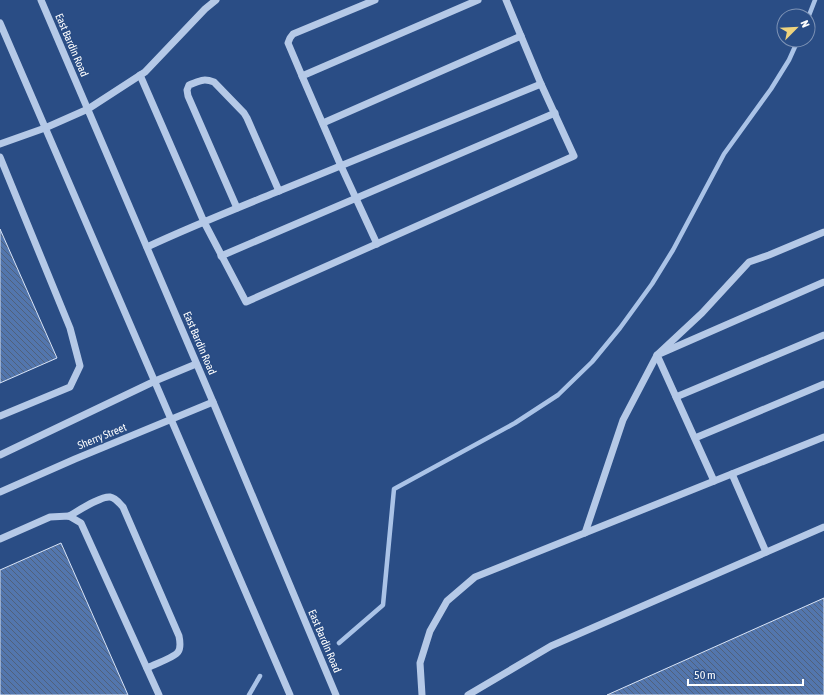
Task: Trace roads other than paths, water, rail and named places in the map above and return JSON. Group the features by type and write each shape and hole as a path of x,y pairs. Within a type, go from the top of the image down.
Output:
{"street":[{"name":"East Bardin Road","path":"41,0 213,402 336,695"},
{"path":"0,144 45,128 88,109 145,72 216,0"},
{"path":"375,0 293,34 288,43 341,166 377,244"},
{"path":"302,76 478,0"},
{"path":"140,75 204,222 246,302 574,156 541,84 506,0"},
{"path":"0,23 290,695"},
{"path":"323,124 521,36"},
{"path":"237,208 188,96 187,90 189,85 202,79 214,82 248,118 279,191"},
{"path":"147,247 237,208 541,84"},
{"path":"222,256 555,114"},
{"path":"0,157 70,328 80,366 70,387 0,416"},
{"path":"585,533 622,420 657,356 702,313 749,262 824,232"},
{"path":"657,356 824,282"},
{"path":"676,397 824,335"},
{"path":"657,356 714,481"},
{"path":"0,455 155,381 196,364"},
{"path":"695,438 824,384"},
{"name":"Sherry Street","path":"0,492 75,459 213,402"},
{"path":"422,695 420,663 430,631 447,601 475,577 824,437"},
{"path":"732,474 766,552"},
{"path":"0,539 50,517 69,516 102,498 111,497 117,500 123,507 179,636 179,652 175,656 147,668"},
{"path":"69,516 81,523 159,695"},
{"path":"468,695 551,646 824,526"}],"waterway":[{"path":"812,8 815,0"},
{"path":"339,643 383,605 394,489 515,423 558,395 592,362 620,328 652,284 673,250 724,154 771,89 789,60 794,48"},
{"path":"249,695 260,676"}]}
